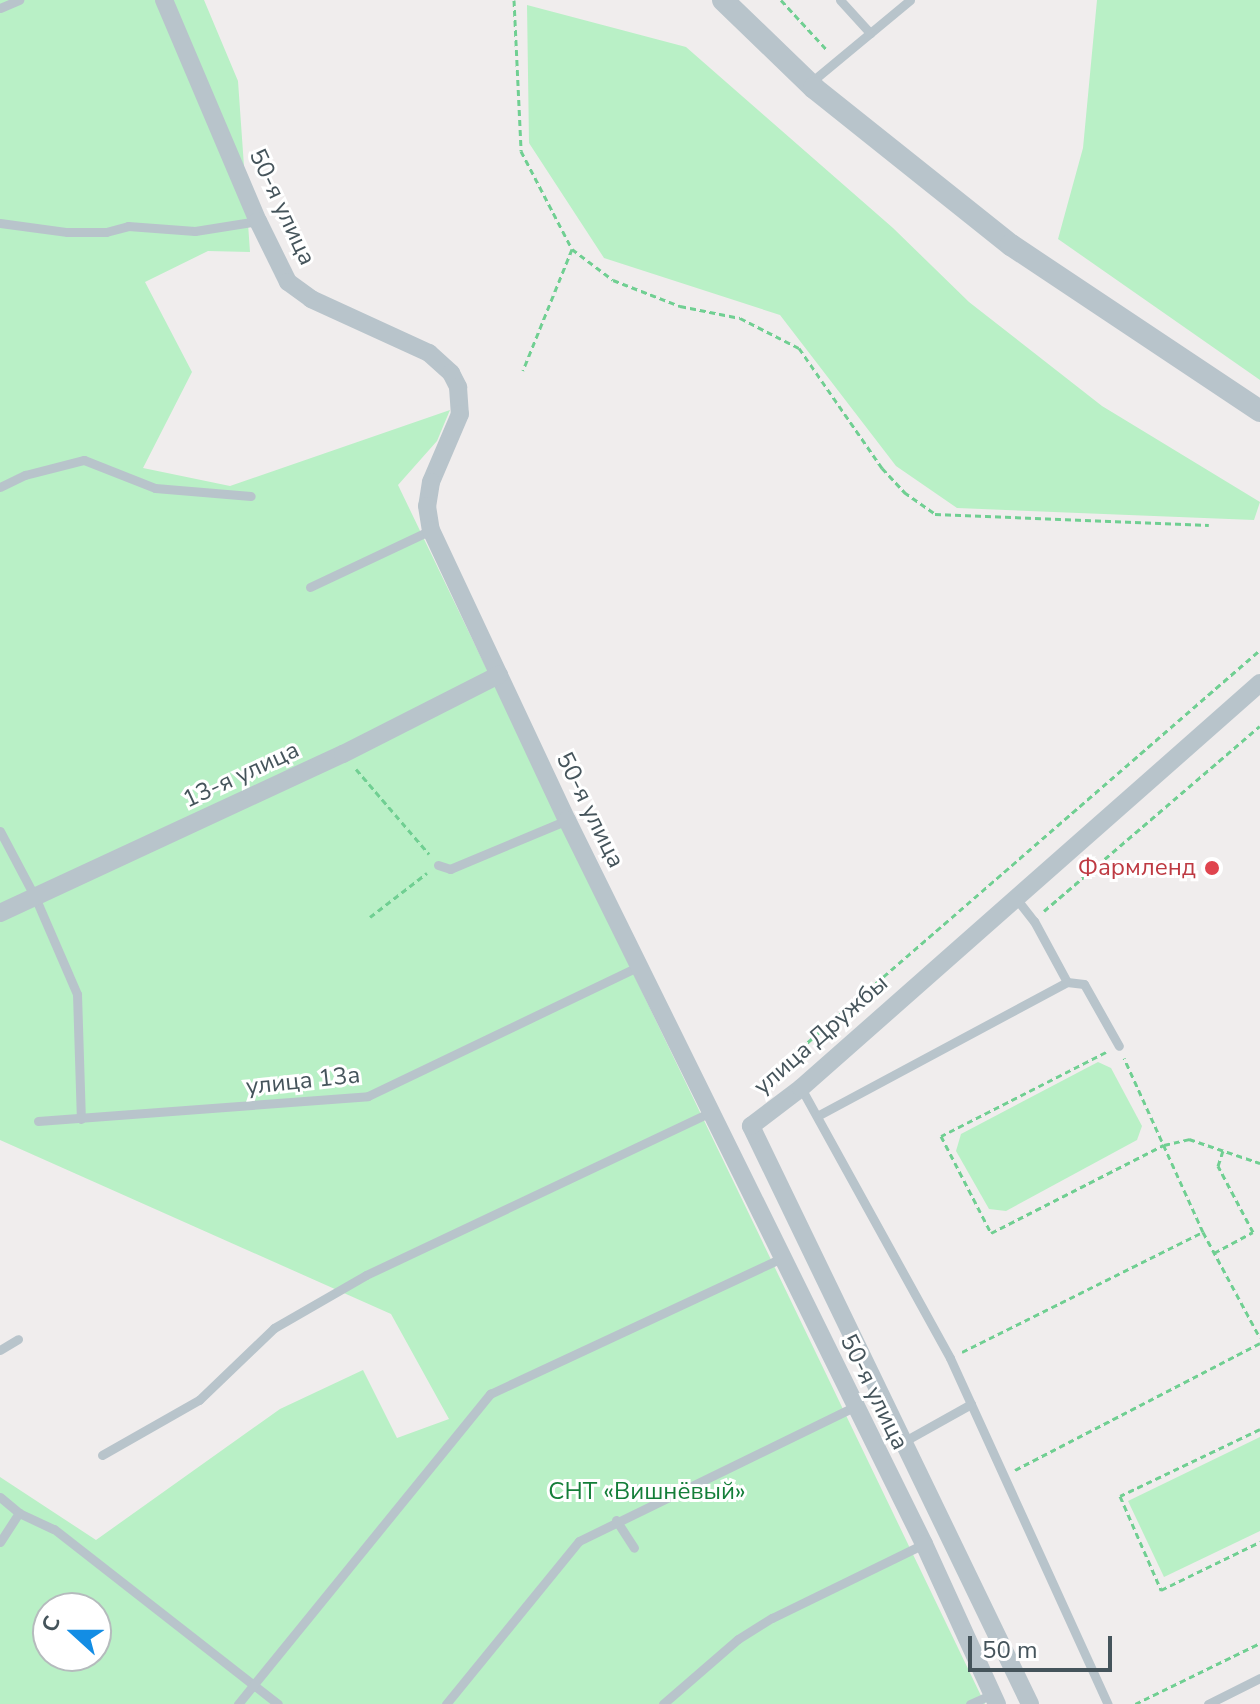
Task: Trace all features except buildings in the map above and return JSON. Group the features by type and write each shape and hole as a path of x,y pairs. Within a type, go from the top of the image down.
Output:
{"street":[{"name":"50-я улица","path":"164,0 258,221 288,282 311,299 429,353 451,373 458,387 460,414 431,482 427,506 431,530 567,820 924,1544 994,1699"},
{"path":"723,0 810,83 1011,245 1260,411"},
{"name":"13-я улица","path":"0,913 343,754 499,675"},
{"name":"улица Дружбы","path":"1030,1704 751,1126 801,1088 1260,683"}],"lane":[{"path":"0,8 19,0"},
{"path":"840,0 870,33"},
{"path":"810,83 910,0"},
{"path":"0,223 67,232 106,232 128,226 195,231 258,221"},
{"path":"0,487 25,475 84,460 155,488 251,496"},
{"path":"310,587 431,530"},
{"path":"438,865 450,869 567,820"},
{"path":"0,831 35,897 77,994 81,1119"},
{"path":"1015,897 1034,921 1067,982"},
{"name":"улица 13а","path":"38,1121 368,1096 639,966"},
{"path":"819,1115 1067,982 1084,984 1119,1046"},
{"path":"801,1088 819,1115 950,1358 1108,1704"},
{"path":"102,1455 199,1400 274,1328 366,1275 711,1112"},
{"path":"238,1704 490,1394 782,1258"},
{"path":"0,1350 18,1339"},
{"path":"903,1442 971,1404"},
{"path":"446,1704 579,1541 616,1520 854,1407"},
{"path":"0,1497 19,1513 54,1529 278,1704"},
{"path":"0,1542 19,1513"},
{"path":"616,1520 634,1548"},
{"path":"663,1704 738,1639 924,1544"},
{"path":"1208,1704 1260,1678"},
{"path":"970,1704 994,1699"}],"path":[{"path":"514,0 521,151 572,249 613,280 680,306 740,318 799,348 882,468 904,492 935,514 1209,525"},
{"path":"781,0 837,61"},
{"path":"523,370 572,249"},
{"path":"770,1075 1260,650"},
{"path":"1034,921 1260,726"},
{"path":"343,754 438,865 370,917"},
{"path":"1005,1475 1260,1340 1203,1232 1164,1145 1119,1046 941,1136 991,1233 1164,1145 1189,1139 1260,1163"},
{"path":"1214,1253 1253,1232 1218,1166 1223,1151"},
{"path":"950,1358 1203,1232"},
{"path":"1260,1429 1120,1496 1161,1590 1260,1542"},
{"path":"1135,1704 1260,1643"}],"green space":[{"name":"СНТ «Вишнёвый»","path":"0,0 204,0 238,81 250,252 208,251 145,282 192,372 143,468 230,486 450,410 437,441 398,485 985,1704 0,1704 0,1477 96,1540 280,1409 363,1370 397,1438 449,1419 391,1314 0,1140"},
{"path":"1097,0 1260,0 1260,380 1058,239 1083,148"},
{"path":"527,5 686,47 893,228 969,302 1102,406 1260,502 1254,520 957,508 896,466 780,315 604,258 529,143"},
{"path":"1098,1062 1111,1068 1142,1126 1137,1140 1006,1211 989,1209 956,1151 961,1134"},
{"path":"1260,1437 1260,1531 1164,1577 1128,1501"}],"place":[{"name":"Фармленд","path":"1212,868"}]}
